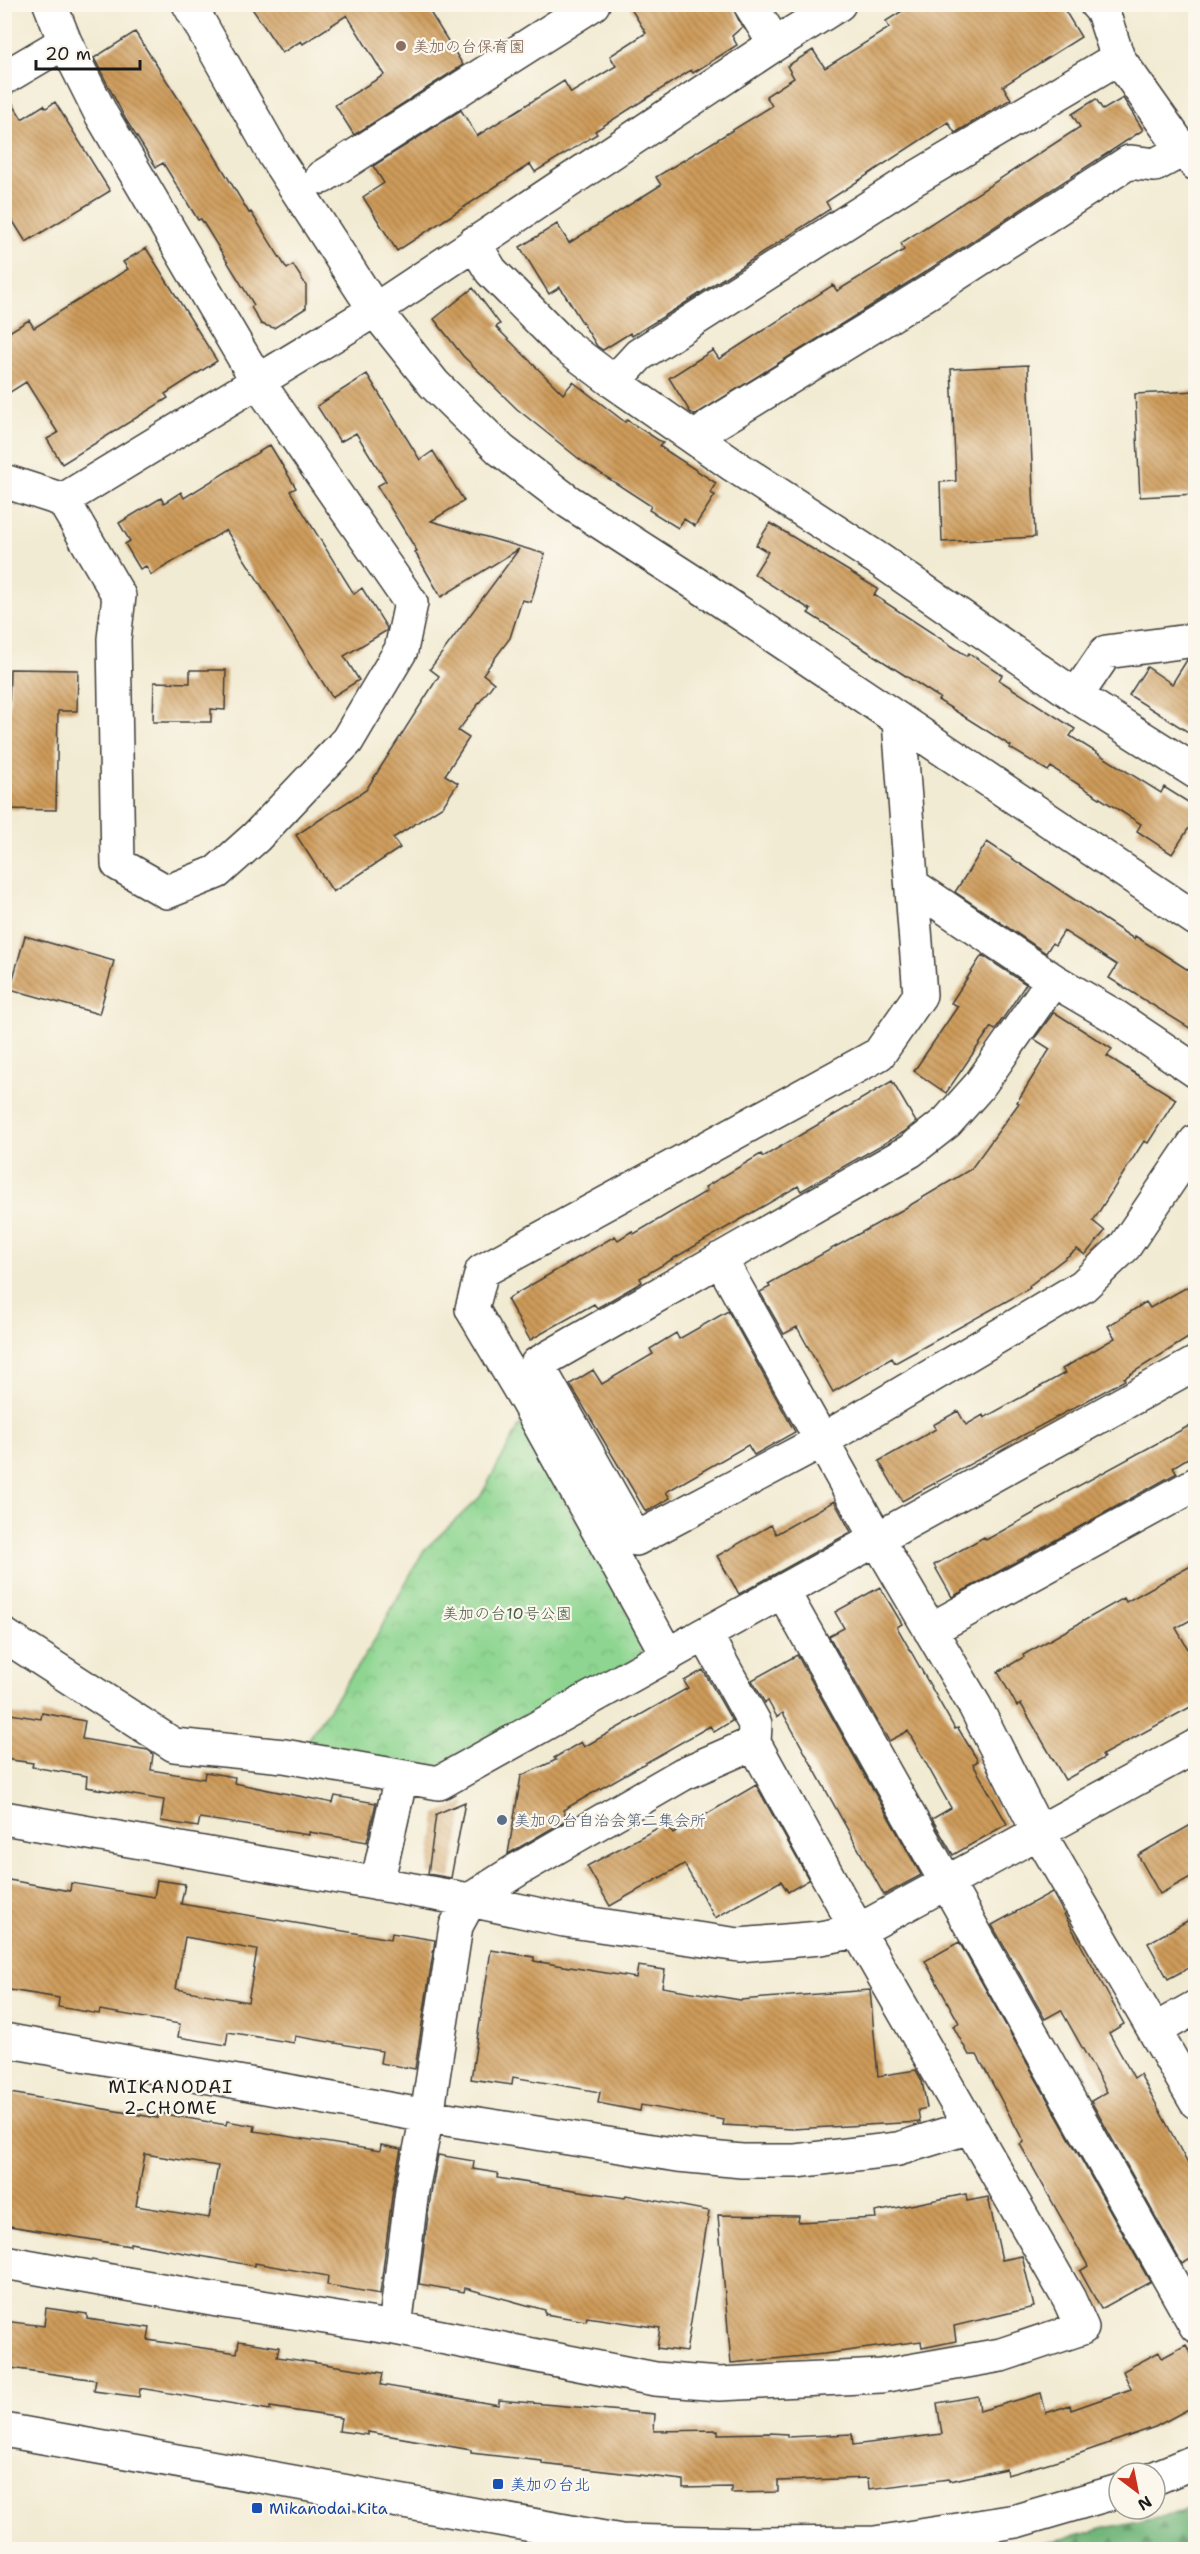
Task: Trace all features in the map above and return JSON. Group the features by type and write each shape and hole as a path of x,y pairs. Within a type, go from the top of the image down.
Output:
{"street":[{"path":"4,481 63,501 119,596 114,639 118,864 167,892 217,872 256,837 347,741 401,650 411,603 258,382 101,114 65,42 50,4"},
{"path":"189,4 275,156 375,310 434,384 501,450 569,502 704,589 1196,919"},
{"path":"322,177 593,4"},
{"path":"750,4 775,44"},
{"path":"63,501 375,310 775,44 839,4"},
{"path":"696,439 712,425 932,290 1129,162 1155,165 1189,157 1118,58 1103,12 1096,4"},
{"path":"4,78 65,42"},
{"path":"614,382 639,355 909,182 1118,58"},
{"path":"474,243 491,271 561,342 614,382 878,559 1076,696 1196,772"},
{"path":"1076,696 1106,652 1196,640"},
{"path":"668,1656 526,1400 472,1309 482,1272 879,1054 920,995 899,721"},
{"path":"912,885 1053,980 1116,1017 1196,1071"},
{"path":"1053,980 980,1086 947,1122 910,1151 537,1364 636,1539 823,1440 1083,1286 1125,1246 1196,1140"},
{"path":"720,1259 877,1539 975,1706 1039,1833 1196,2102"},
{"path":"4,1635 174,1745 284,1756 439,1783 1196,1363"},
{"path":"930,1630 1196,1484"},
{"path":"783,1592 1176,2282 1196,2326"},
{"path":"4,2262 223,2301 394,2328 655,2379 719,2384 881,2376 1001,2355 1090,2326 1069,2299 858,1931 754,1743 755,1724 705,1634"},
{"path":"394,2328 412,2190 427,2116 456,1926 470,1900 517,1870 683,1774 754,1743"},
{"path":"4,1818 470,1900 564,1920 739,1945 820,1938 858,1931 1196,1746"},
{"path":"377,1884 402,1777"},
{"path":"1155,2030 1196,2007"},
{"path":"4,2040 427,2116 678,2155 742,2161 796,2161 898,2149 970,2127"},
{"path":"4,2430 621,2541 876,2546 1016,2521 1107,2494"},
{"path":"1167,2473 1196,2461"}],"green space":[{"name":"美加の台10号公園","path":"521,1423 645,1643 639,1657 437,1773 301,1749 370,1648 424,1550 480,1497"},
{"path":"1195,2505 1195,2549 1024,2549 1138,2521 1167,2521 1167,2515"}],"building":[{"path":"249,4 425,4 463,65 354,135 335,105 384,75 347,15 303,44 301,41 282,53"},
{"path":"628,4 731,4 742,27 732,36 737,45 693,73 691,70 595,131 597,134 535,172 530,164 397,251 363,197 384,183 373,166 461,110 477,136 564,81 571,93 616,66 610,56 646,33"},
{"path":"913,4 1061,4 1081,37 1003,86 1011,99 955,133 948,122 826,202 830,209 679,307 632,336 630,333 603,350 597,346 560,287 549,294 520,247 557,224 569,243 661,185 656,177 772,106 766,96 794,78 787,66 813,50 825,68 889,28 886,21"},
{"path":"135,32 204,138 249,213 251,212 287,269 293,265 306,285 306,308 274,328 261,324 251,307 254,305 201,219 198,220 163,163 156,167 126,120 94,58"},
{"path":"8,96 22,119 44,105 46,108 55,102 110,191 26,242 4,207 4,97"},
{"path":"1123,98 1143,130 922,274 695,415 690,412 669,378 713,350 719,359 833,285 837,291 904,250 901,243 1080,127 1072,114 1096,99 1103,110"},
{"path":"146,248 217,361 165,394 168,398 62,464 47,439 58,433 26,382 4,396 4,335 29,320 34,328 128,269 123,262"},
{"path":"473,288 500,324 496,327 563,394 573,382 625,422 627,420 663,443 659,446 716,483 710,493 715,495 695,526 684,519 678,528 649,510 651,506 583,462 517,409 463,356 434,319"},
{"path":"1028,365 1035,537 942,542 940,482 956,481 951,369"},
{"path":"367,374 420,460 433,451 464,501 431,521 545,554 531,602 522,600 510,638 483,674 494,683 458,731 469,738 445,775 458,783 443,806 393,838 400,848 333,892 296,835 366,790 439,676 430,669 519,549 441,597 415,552 417,551 377,486 386,481 356,433 340,442 317,406"},
{"path":"1196,391 1196,494 1140,497 1135,394"},
{"path":"270,445 296,488 290,491 354,594 362,588 387,628 386,631 344,656 359,680 332,697 226,530 151,575 146,566 140,569 125,544 130,541 119,523 161,498 164,503 181,492 184,498"},
{"path":"770,523 878,589 874,595 967,656 969,653 1002,675 999,680 1075,729 1070,736 1161,793 1164,787 1196,807 1196,817 1172,854 1137,831 1141,824 1051,767 1048,771 1010,748 1011,746 938,700 940,698 808,613 811,610 754,574 768,552 756,545"},
{"path":"1196,659 1196,737 1129,695 1147,667 1172,684 1187,660"},
{"path":"10,669 78,670 77,711 58,711 56,810 4,809 4,745 8,745"},
{"path":"190,670 226,670 225,710 211,709 211,722 153,722 154,682 190,683"},
{"path":"987,842 1134,939 1135,936 1196,975 1196,1032 1109,978 1117,965 1064,931 1055,945 1052,943 1046,953 955,892"},
{"path":"25,936 114,961 99,1014 10,989"},
{"path":"982,955 1026,984 995,1030 991,1027 946,1093 914,1071 958,1006 951,1003"},
{"path":"1054,1012 1112,1049 1107,1056 1176,1099 1148,1143 1144,1141 1093,1221 1105,1231 1085,1255 1077,1249 1029,1286 1030,1288 895,1363 892,1358 833,1392 797,1327 784,1334 760,1292 770,1287 768,1284 971,1169 1019,1103 1017,1102 1050,1049 1034,1039"},
{"path":"892,1081 916,1122 904,1132 801,1191 798,1186 640,1278 642,1282 597,1308 594,1304 530,1340 507,1299 615,1236 618,1240 632,1231 634,1234 707,1191 705,1187 761,1154 763,1157"},
{"path":"1196,1282 1196,1333 1124,1378 1125,1380 902,1501 879,1461 936,1429 933,1425 958,1411 966,1425 983,1415 984,1418 1065,1373 1062,1369 1115,1338 1108,1326 1146,1302 1150,1308"},
{"path":"728,1311 795,1432 754,1455 748,1445 666,1492 670,1498 646,1512 570,1384 593,1370 602,1384 653,1354 650,1349 676,1333 679,1339"},
{"path":"1196,1422 1196,1453 1173,1467 1177,1473 952,1597 934,1565 984,1537 986,1540 1059,1499 1058,1497"},
{"path":"834,1501 851,1532 739,1594 717,1556 771,1525 776,1534"},
{"path":"1196,1563 1196,1617 1176,1628 1196,1663 1196,1704 1102,1755 1104,1758 1065,1780 1021,1704 1017,1706 998,1672 1024,1657 1023,1655 1124,1598 1126,1602"},
{"path":"880,1587 902,1624 897,1627 955,1729 958,1728 978,1761 973,1764 1007,1824 953,1855 932,1819 951,1808 908,1731 889,1741 829,1636 844,1628 835,1612"},
{"path":"797,1655 921,1875 884,1895 783,1713 777,1717 768,1701 765,1703 752,1680"},
{"path":"703,1670 732,1721 714,1732 710,1726 563,1810 568,1819 508,1854 521,1776 556,1760 554,1758 581,1742 584,1747 688,1688 684,1681"},
{"path":"4,1713 41,1719 42,1713 85,1721 82,1739 148,1750 153,1754 151,1770 204,1779 205,1772 235,1777 234,1783 333,1803 335,1796 376,1803 367,1842 200,1818 198,1827 161,1821 164,1800 86,1787 87,1776 32,1767 33,1763 4,1759"},
{"path":"756,1785 809,1880 788,1892 781,1881 715,1918 684,1864 610,1906 587,1866 667,1823 673,1834"},
{"path":"465,1802 451,1878 428,1874 436,1814"},
{"path":"1196,1822 1196,1874 1160,1894 1138,1855"},
{"path":"9,1880 70,1891 71,1883 154,1897 157,1880 185,1884 181,1904 391,1939 392,1933 435,1940 415,2069 380,2063 382,2051 295,2036 294,2043 228,2032 226,2045 178,2037 180,2024 100,2010 99,2014 58,2007 59,1998 4,1989 4,1904","holes":["185,1937 257,1950 248,2002 176,1989"]},
{"path":"1052,1892 1124,2024 1109,2033 1134,2078 1140,2074 1196,2179 1196,2256 1182,2264 1091,2101 1107,2092 1061,2010 1045,2019 992,1925"},
{"path":"1196,1916 1196,1964 1168,1979 1148,1943"},
{"path":"959,1942 1150,2282 1101,2309 1080,2271 1088,2266 1020,2144 1024,2142 977,2055 969,2055 953,2026 959,2023 925,1961"},
{"path":"491,1950 534,1957 534,1961 636,1978 638,1966 665,1970 662,1987 740,2000 870,1990 878,2076 916,2070 922,2081 927,2108 918,2110 920,2122 792,2129 723,2125 724,2120 641,2105 640,2111 598,2103 600,2092 513,2077 512,2085 471,2079"},
{"path":"4,2092 158,2118 158,2113 226,2125 227,2121 255,2126 254,2131 380,2151 381,2145 401,2149 393,2188 380,2294 327,2285 328,2276 255,2263 254,2266 130,2243 130,2246 4,2225","holes":["145,2154 218,2166 209,2218 136,2206"]},
{"path":"438,2155 474,2161 473,2169 498,2173 497,2178 625,2198 626,2195 709,2211 686,2352 657,2348 660,2328 587,2317 586,2321 545,2314 545,2310 465,2288 464,2292 419,2284"},
{"path":"966,2194 967,2201 988,2197 1002,2260 1022,2256 1034,2307 954,2326 956,2341 922,2348 921,2341 731,2363 718,2215 799,2216 798,2222 876,2218 875,2212"},
{"path":"46,2308 87,2314 87,2319 150,2328 148,2340 237,2353 239,2341 279,2347 277,2357 383,2373 381,2385 499,2405 499,2400 655,2414 654,2431 718,2430 718,2434 770,2433 787,2434 787,2437 852,2434 853,2445 942,2434 937,2403 978,2396 980,2411 1041,2393 1046,2413 1070,2405 1071,2410 1131,2389 1123,2371 1159,2352 1162,2358 1186,2345 1196,2362 1196,2405 1155,2427 1075,2455 1007,2475 1006,2469 949,2481 949,2479 869,2489 868,2478 778,2481 778,2492 731,2493 731,2487 683,2488 683,2480 542,2464 542,2461 471,2453 471,2450 368,2432 368,2435 339,2431 341,2418 270,2407 270,2410 140,2388 139,2397 94,2391 96,2380 4,2367 4,2321 44,2326"}],"place":[{"name":"美加の台保育園","path":"401,46"},
{"name":"美加の台自治会第二集会所","path":"502,1820"},
{"name":"美加の台北","path":"498,2484"},
{"name":"Mikanodai Kita","path":"257,2508"}],"district":[{"name":"MIKANODAI 2-CHOME","path":"171,2097"}]}
